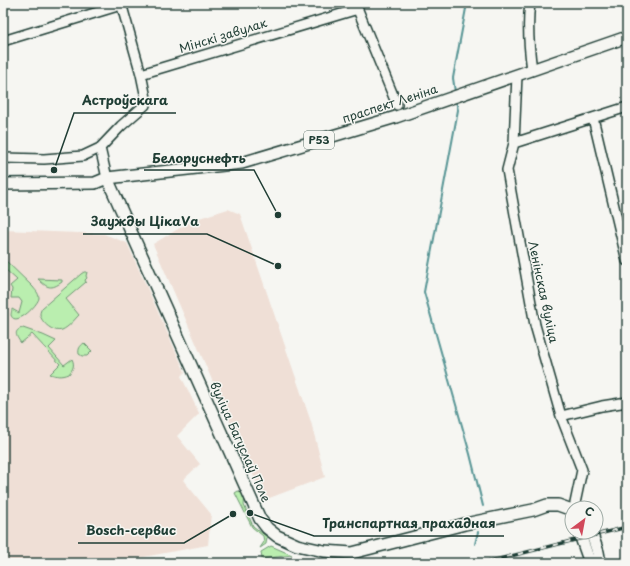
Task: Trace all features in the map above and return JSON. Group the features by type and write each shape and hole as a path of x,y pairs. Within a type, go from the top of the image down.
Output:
{"main road":[{"name":"праспект Леніна","path":"3,184 95,183 107,178 242,163 396,117 627,37"},
{"name":"праспект Леніна","path":"3,180 58,179 96,176 107,178"},
{"name":"вуліца Багуслаў Поле","path":"107,178 260,519 267,528 277,536 297,545 318,550 352,553 465,524 533,510 547,505 564,507"},
{"name":"вуліца Багуслаў Поле","path":"533,510 558,511 564,514"},
{"path":"582,540 590,563"},
{"path":"594,540 600,563"}],"street":[{"path":"530,3 529,44 532,70"},
{"path":"529,13 534,3"},
{"path":"3,41 121,4 141,74 146,98 145,105 121,126 100,148 83,156 44,159 3,158"},
{"path":"356,6 397,105"},
{"name":"Мінскі завулак","path":"141,74 356,6"},
{"name":"Ленінская вуліца","path":"517,75 514,143 507,170 536,325 561,416 582,470 575,500"},
{"path":"514,143 627,107"},
{"path":"593,118 627,261"},
{"path":"100,148 107,178"},
{"path":"561,416 602,406 627,402"}],"shaded area":[{"path":"228,209 240,214 311,422 325,477 264,500 153,244 193,220"},
{"path":"3,230 104,234 127,243 185,372 181,376 199,413 177,436 200,464 183,480 211,514 208,545 111,563 3,563"}],"green space":[{"path":"3,258 33,287 39,296 38,301 31,310 17,319 13,318 11,315 12,309 19,313 22,302 19,298 11,298 12,289 10,286 17,280 6,270 3,273"},
{"path":"84,272 87,272 86,282 66,299 79,315 65,329 59,331 52,329 45,324 41,317 40,313 42,308"},
{"path":"38,279 62,280 62,282 55,286 49,287"},
{"path":"23,328 56,341 49,348 64,365 72,359 73,367 69,374 60,376 50,374 60,364 32,334 21,343 16,332 17,330"},
{"path":"84,343 92,351 87,356 82,356 79,354 81,345"},
{"path":"238,491 245,494 244,505 253,526 267,537 266,544 260,548 264,542 263,536 252,527 235,493"},
{"path":"271,546 292,555 262,559 261,552"}],"waterway":[{"path":"455,92 453,78 467,3"},
{"path":"456,101 458,110 424,292 470,454 483,506"},
{"path":"475,544 478,532"}],"railway":[{"path":"483,563 627,527"}],"place":[{"name":"Астроўскага","path":"54,170"},
{"name":"Белоруснефть","path":"278,215"},
{"name":"Заужды ЦікаVа","path":"278,266"},
{"name":"Транспартная прахадная","path":"250,513"},
{"name":"Bosch-сервис","path":"233,514"}]}
